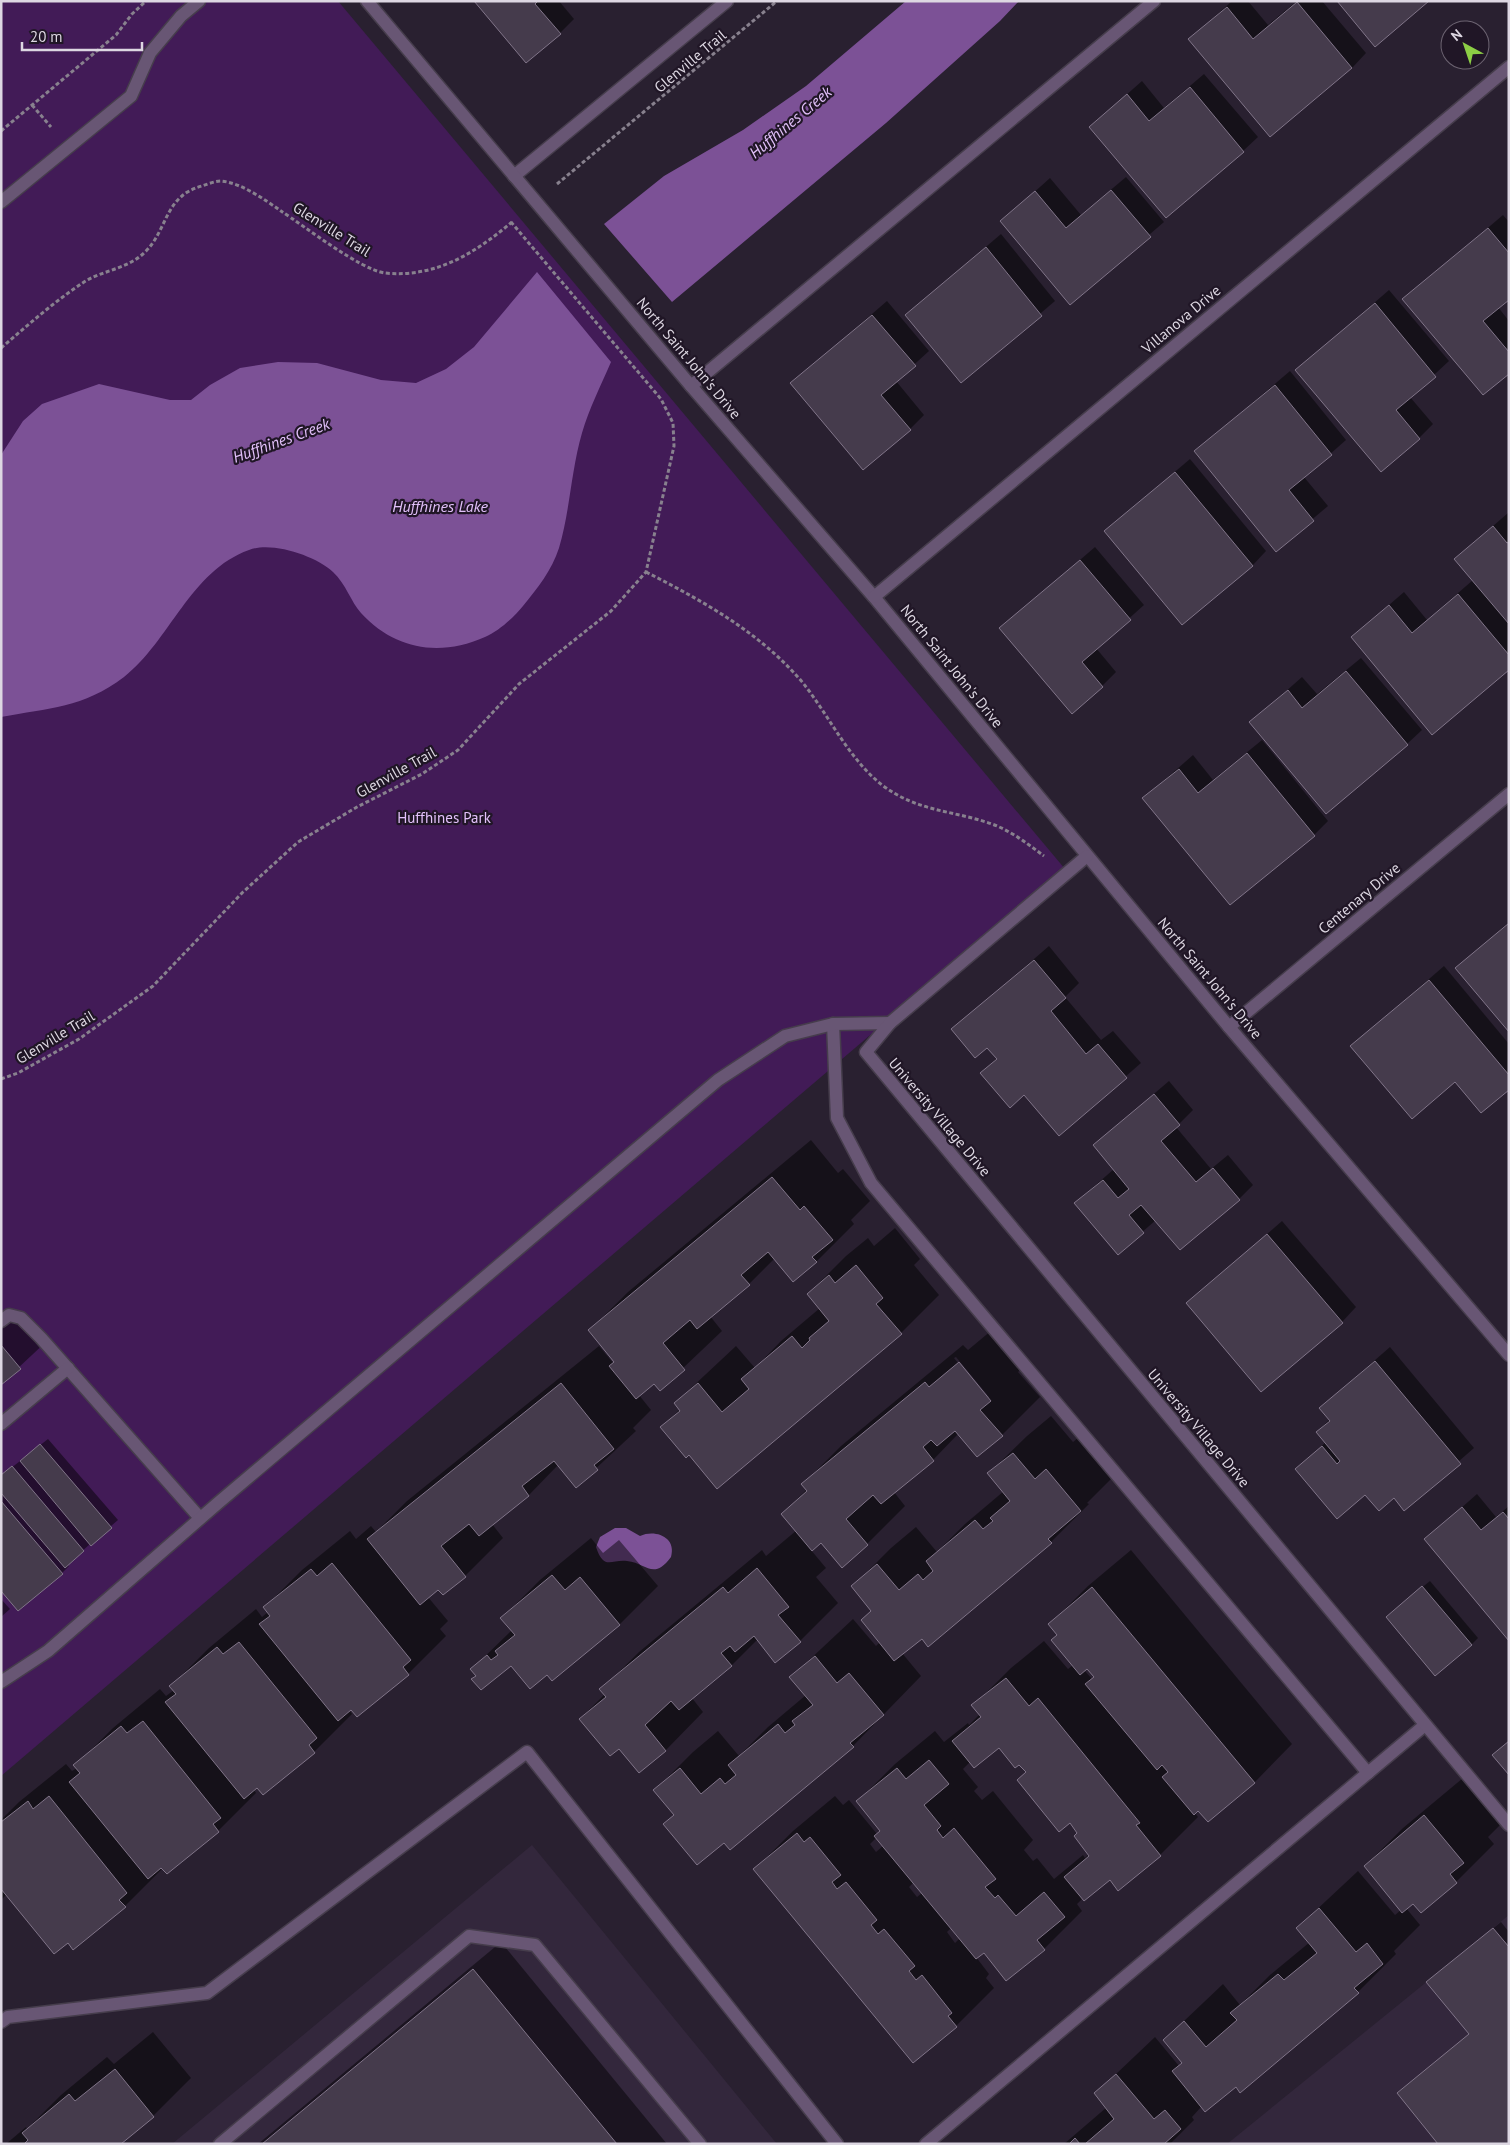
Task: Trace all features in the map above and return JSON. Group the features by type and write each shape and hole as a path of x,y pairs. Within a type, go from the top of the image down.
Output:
{"street":[{"path":"1,202 131,96 150,53 181,16 200,1"},
{"name":"North Saint John's Drive","path":"368,1 691,386 874,597 1229,1027 1509,1355"},
{"path":"514,176 727,1"},
{"path":"691,386 1154,1"},
{"name":"Villanova Drive","path":"874,597 1509,67"},
{"name":"Centenary Drive","path":"1229,1027 1509,794"},
{"path":"1,1682 48,1651 200,1518 718,1080 785,1036 834,1024 890,1023 1087,856"},
{"name":"University Village Drive","path":"890,1023 866,1052 1509,1825"},
{"path":"834,1024 837,1118 871,1183 1368,1773"},
{"path":"1,1321 9,1315 21,1318 68,1368 200,1518"},
{"path":"1,1424 68,1368"},
{"path":"926,2144 1425,1725"},
{"path":"1,2022 8,2017 207,1993 527,1752 837,2144"},
{"path":"220,2144 469,1936 535,1945 700,2144"}],"path":[{"path":"1,131 116,35 132,14 146,1"},
{"name":"Glenville Trail","path":"1,348 39,316 86,281 128,265 145,253 154,241 177,199 196,188 220,181 254,192 352,258 384,273 420,271 451,263 481,248 778,1"},
{"name":"Glenville Trail","path":"1,1079 18,1073 79,1040 153,986 242,893 298,842 357,807 422,774 458,750 519,684 611,611 646,572 674,446 673,423 661,399 512,222"},
{"path":"646,572 705,602 755,637 802,683 859,764 883,785 917,805 992,824 1018,838 1068,873"}],"shaded area":[{"path":"532,1845 777,2144 172,2144"},
{"path":"1509,1915 1509,2144 1227,2144"}],"green space":[{"name":"Huffhines Park","path":"1,1 338,1 1065,869 1,1776"}],"water":[{"name":"Huffhines Creek","path":"906,1 1019,1 1000,21 886,123 672,302 604,224 664,176 743,130 806,86"},
{"name":"Huffhines Lake","path":"537,272 611,362 582,433 575,462 563,534 556,556 539,586 506,623 485,637 451,647 435,648 403,642 388,635 361,613 341,582 325,566 293,552 269,547 259,548 249,550 229,560 211,574 196,590 140,662 124,677 109,687 80,701 50,709 1,717 1,455 23,421 42,404 99,384 170,400 191,400 210,385 240,368 278,362 317,363 381,380 416,383 446,369 474,347"},
{"path":"615,1528 626,1528 640,1536 658,1534 663,1536 671,1544 671,1557 665,1564 654,1569 634,1562 605,1561 596,1547 600,1537"}],"building":[{"path":"474,1 538,1 535,4 561,34 526,63"},
{"path":"1337,1 1429,1 1375,47"},
{"path":"1297,2 1352,68 1270,137 1188,39 1227,7 1253,39"},
{"path":"1190,87 1244,152 1166,218 1089,127 1127,94 1149,121"},
{"path":"1111,190 1151,237 1070,305 1000,221 1035,191 1066,228"},
{"path":"1488,228 1509,253 1509,300 1483,321 1509,352 1509,374 1483,395 1402,299"},
{"path":"986,247 1042,316 961,383 905,315"},
{"path":"1375,303 1436,377 1396,410 1420,439 1381,472 1295,370"},
{"path":"872,315 916,366 881,395 911,430 863,470 790,383"},
{"path":"1275,385 1332,455 1289,490 1314,521 1276,552 1194,451"},
{"path":"1175,472 1253,566 1182,625 1104,531"},
{"path":"1493,526 1507,543 1509,542 1509,624 1454,559"},
{"path":"1080,560 1131,620 1082,662 1103,687 1072,714 999,628"},
{"path":"1458,594 1509,655 1509,670 1432,735 1351,637 1389,605 1412,633"},
{"path":"1346,671 1408,745 1326,814 1249,722 1288,690 1302,708"},
{"path":"1247,753 1315,836 1230,905 1142,798 1179,769 1198,793"},
{"path":"1509,923 1509,1032 1455,968"},
{"path":"1034,960 1066,998 1051,1011 1086,1054 1098,1044 1127,1078 1059,1136 1024,1095 1010,1108 980,1073 997,1059 987,1048 975,1058 951,1029"},
{"path":"1429,980 1509,1075 1509,1090 1481,1113 1455,1082 1412,1119 1350,1046"},
{"path":"1154,1094 1180,1125 1161,1141 1196,1182 1213,1168 1240,1200 1180,1250 1141,1205 1129,1215 1144,1233 1118,1255 1074,1203 1103,1180 1118,1198 1129,1189 1093,1145"},
{"path":"772,1177 800,1210 804,1206 833,1240 812,1257 817,1262 793,1282 768,1252 741,1275 750,1285 697,1329 690,1320 663,1343 685,1370 660,1391 654,1384 636,1399 609,1366 614,1362 588,1330"},
{"path":"1267,1234 1343,1323 1261,1392 1186,1303"},
{"path":"856,1265 883,1298 876,1304 902,1334 717,1489 689,1455 686,1458 660,1427 680,1411 674,1403 698,1383 722,1412 749,1389 741,1379 792,1336 802,1348 810,1340 809,1338 829,1321 807,1294 829,1275 835,1283"},
{"path":"1,1345 21,1369 1,1385"},
{"path":"1375,1361 1461,1464 1404,1511 1394,1498 1379,1511 1365,1495 1337,1519 1295,1469 1322,1446 1337,1464 1340,1461 1316,1432 1330,1421 1319,1408"},
{"path":"959,1362 991,1401 980,1410 1003,1436 977,1457 955,1431 937,1446 931,1440 923,1447 934,1461 881,1504 873,1495 846,1519 868,1545 842,1568 821,1543 812,1551 781,1514 807,1491 801,1484 925,1382 929,1387"},
{"path":"561,1383 614,1449 594,1465 598,1470 576,1488 554,1461 522,1486 529,1496 479,1536 469,1524 441,1546 466,1577 443,1595 438,1590 420,1605 367,1539"},
{"path":"40,1444 112,1528 91,1546 20,1461"},
{"path":"1013,1453 1035,1479 1046,1469 1081,1511 1048,1539 1052,1543 928,1647 922,1639 894,1661 861,1620 871,1611 851,1586 877,1564 899,1590 918,1574 923,1580 933,1571 926,1561 975,1520 983,1529 993,1521 990,1518 1010,1501 987,1473"},
{"path":"12,1466 84,1551 65,1568 1,1493 1,1475"},
{"path":"1,1501 63,1574 18,1611 1,1591"},
{"path":"1462,1507 1481,1530 1503,1512 1509,1519 1509,1641 1424,1539"},
{"path":"332,1563 411,1660 403,1667 409,1675 357,1717 351,1710 338,1721 259,1624 270,1616 263,1607 311,1569 317,1576"},
{"path":"757,1568 789,1607 778,1615 801,1642 775,1663 754,1636 735,1652 730,1646 721,1653 732,1666 679,1710 671,1701 645,1725 666,1751 639,1773 619,1749 610,1756 579,1719 606,1697 599,1689 723,1587 728,1593"},
{"path":"552,1575 565,1590 580,1577 620,1625 552,1681 547,1675 530,1689 511,1666 481,1690 471,1679 476,1676 470,1669 487,1655 491,1660 498,1655 495,1651 515,1635 500,1618"},
{"path":"1422,1586 1472,1645 1435,1676 1386,1617"},
{"path":"1092,1587 1255,1783 1208,1822 1198,1811 1194,1815 1162,1777 1168,1772 1162,1765 1157,1770 1085,1684 1094,1677 1087,1669 1080,1675 1051,1640 1057,1635 1048,1624"},
{"path":"239,1642 317,1738 309,1745 315,1753 263,1795 257,1788 244,1799 165,1702 176,1694 169,1686 217,1647 223,1654"},
{"path":"815,1656 837,1683 849,1673 884,1715 850,1743 854,1747 730,1850 724,1843 697,1865 663,1824 674,1815 653,1790 680,1768 701,1794 720,1778 725,1784 736,1775 728,1765 778,1724 785,1733 795,1725 792,1721 813,1705 789,1677"},
{"path":"1006,1678 1029,1706 1038,1698 1140,1823 1136,1825 1161,1856 1118,1891 1110,1880 1084,1901 1064,1877 1089,1856 1074,1836 1077,1833 1070,1823 1059,1832 1017,1780 1026,1772 1019,1765 1015,1768 999,1748 974,1768 952,1741 981,1717 971,1705"},
{"path":"143,1721 221,1818 213,1824 219,1832 167,1874 161,1868 148,1879 69,1782 80,1773 73,1765 121,1726 127,1733"},
{"path":"1509,1741 1509,1775 1492,1755"},
{"path":"929,1760 949,1784 924,1805 941,1826 937,1830 943,1838 954,1828 996,1879 985,1887 995,1898 998,1895 1016,1916 1044,1892 1065,1917 1037,1940 1045,1950 1006,1981 984,1953 976,1959 874,1836 880,1831 856,1801 897,1768 906,1779"},
{"path":"49,1796 127,1893 119,1900 126,1907 73,1950 68,1943 54,1954 1,1889 1,1822 28,1801 33,1809"},
{"path":"1424,1815 1464,1863 1450,1874 1457,1883 1421,1913 1413,1904 1402,1913 1364,1866"},
{"path":"797,1833 804,1842 810,1837 841,1875 832,1882 837,1889 846,1882 877,1920 871,1925 878,1934 884,1929 915,1966 909,1971 916,1980 922,1975 952,2013 948,2016 957,2027 913,2063 753,1869"},
{"path":"1319,1908 1356,1952 1367,1943 1383,1964 1354,1988 1359,1993 1240,2093 1236,2087 1205,2112 1172,2071 1182,2063 1163,2040 1184,2021 1206,2047 1237,2020 1230,2013 1278,1974 1284,1980 1317,1953 1296,1928"},
{"path":"1493,1928 1509,1947 1509,2144 1438,2144 1397,2093 1469,2034 1426,1982"},
{"path":"473,1969 617,2144 262,2144"},
{"path":"115,2069 154,2117 121,2144 24,2144 28,2140 22,2133 69,2094 75,2101"},
{"path":"1116,2074 1154,2119 1165,2110 1181,2129 1164,2144 1085,2144 1114,2119 1094,2093"},
{"path":"1075,2138 1080,2144 1069,2144"}]}
